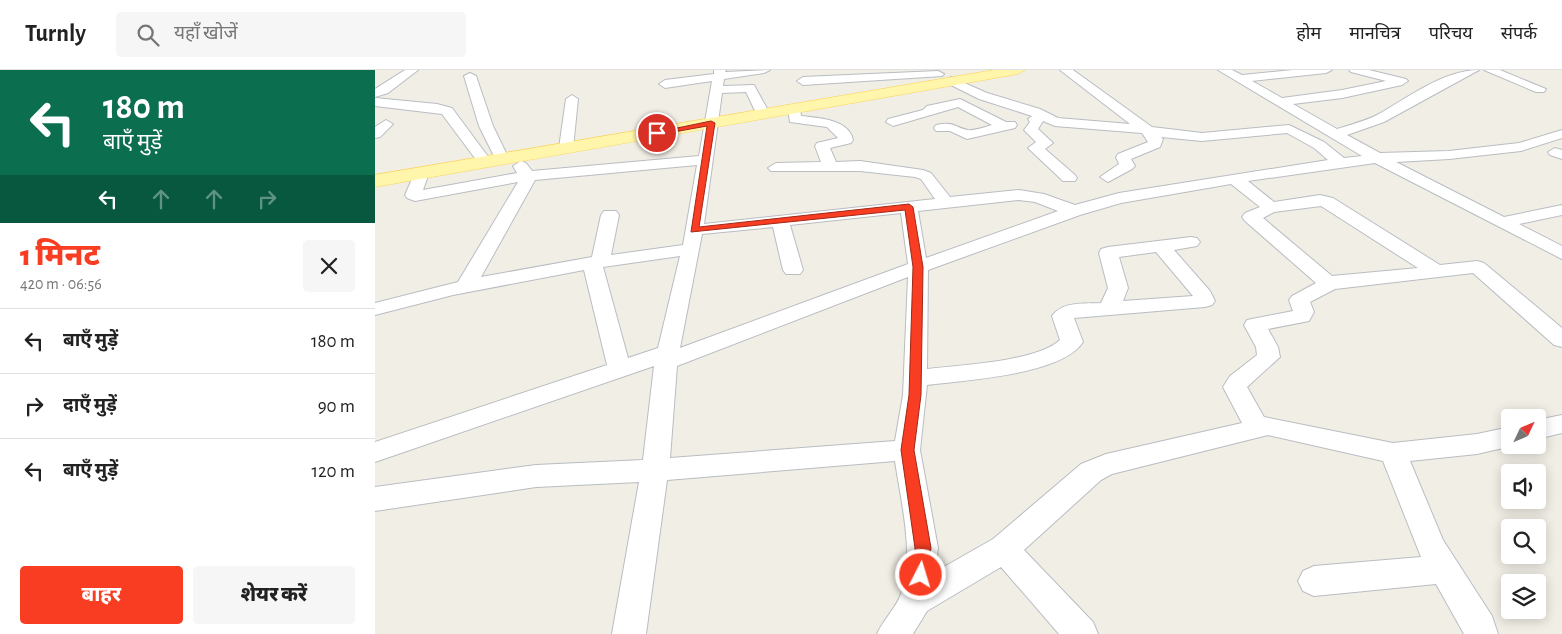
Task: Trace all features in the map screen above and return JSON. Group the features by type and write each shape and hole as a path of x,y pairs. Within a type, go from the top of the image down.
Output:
{"main road":[{"path":"375,181 794,109 943,77 1018,70"}],"street":[{"path":"665,84 719,73 764,70"},
{"path":"1066,70 1147,130 1157,143 1123,157 1127,166 1109,177"},
{"path":"1224,70 1260,77 1334,72 1434,88"},
{"path":"1308,138 1336,134 1379,119 1434,88 1473,70"},
{"path":"1489,70 1541,89"},
{"path":"383,74 410,71"},
{"path":"375,93 384,90 410,71"},
{"path":"629,634 655,470 667,358 693,239 719,73"},
{"path":"803,81 862,73 943,77 979,94 1028,110 1040,118 1059,123 1147,130 1202,137 1284,128 1293,130 1308,138 1340,162"},
{"path":"1244,75 1282,102 1377,158 1562,253"},
{"path":"470,76 486,126 509,158 527,176"},
{"path":"1282,102 1410,83"},
{"path":"717,90 749,88 763,114"},
{"path":"566,148 572,99"},
{"path":"375,102 437,108 447,111 485,162"},
{"path":"893,122 928,113 932,109 960,103 1004,126"},
{"path":"794,109 795,119 831,124 846,137 846,140 822,146 830,165"},
{"path":"941,128 952,127 967,135 1040,118"},
{"path":"1040,118 1031,130 1046,143 1035,148 1069,178"},
{"path":"375,134 386,124"},
{"path":"375,452 619,368 667,358 1074,211 1139,194 1340,162 1377,158 1449,156 1521,147 1562,134"},
{"path":"421,173 413,195 415,196 527,176 705,160"},
{"path":"776,168 830,165 865,166 923,174 947,203"},
{"path":"465,287 527,176"},
{"path":"1236,180 1269,208"},
{"path":"375,309 465,287 596,263 693,239 780,221 1029,196 1074,211"},
{"path":"1331,283 1322,278 1251,217 1269,208 1320,200 1327,202 1436,271"},
{"path":"894,634 916,600 923,548 907,450 915,378 918,267 909,207"},
{"path":"1503,222 1562,210"},
{"path":"610,215 596,263 619,368"},
{"path":"780,221 793,270"},
{"path":"1109,309 1118,288 1107,255 1113,252 1191,242"},
{"path":"915,378 1046,358 1071,346 1073,342 1063,316 1064,314 1205,301 1203,295 1161,246"},
{"path":"1257,427 1235,387 1238,382 1269,358 1267,347 1255,325 1302,316 1304,312 1299,300 1331,283 1479,267 1562,340"},
{"path":"1546,428 1562,424"},
{"path":"916,600 1003,549 1091,472 1105,465 1257,427 1275,427 1365,448 1393,452 1477,444 1501,438"},
{"path":"375,499 536,476 655,470 907,450"},
{"path":"1393,452 1426,538 1480,628 1481,634"},
{"path":"1003,549 1081,634"},
{"path":"1314,581 1444,569"}],"route":[{"path":"657,133 711,123 694,230 909,207 918,267 915,395 907,450 923,548 921,575"}]}
